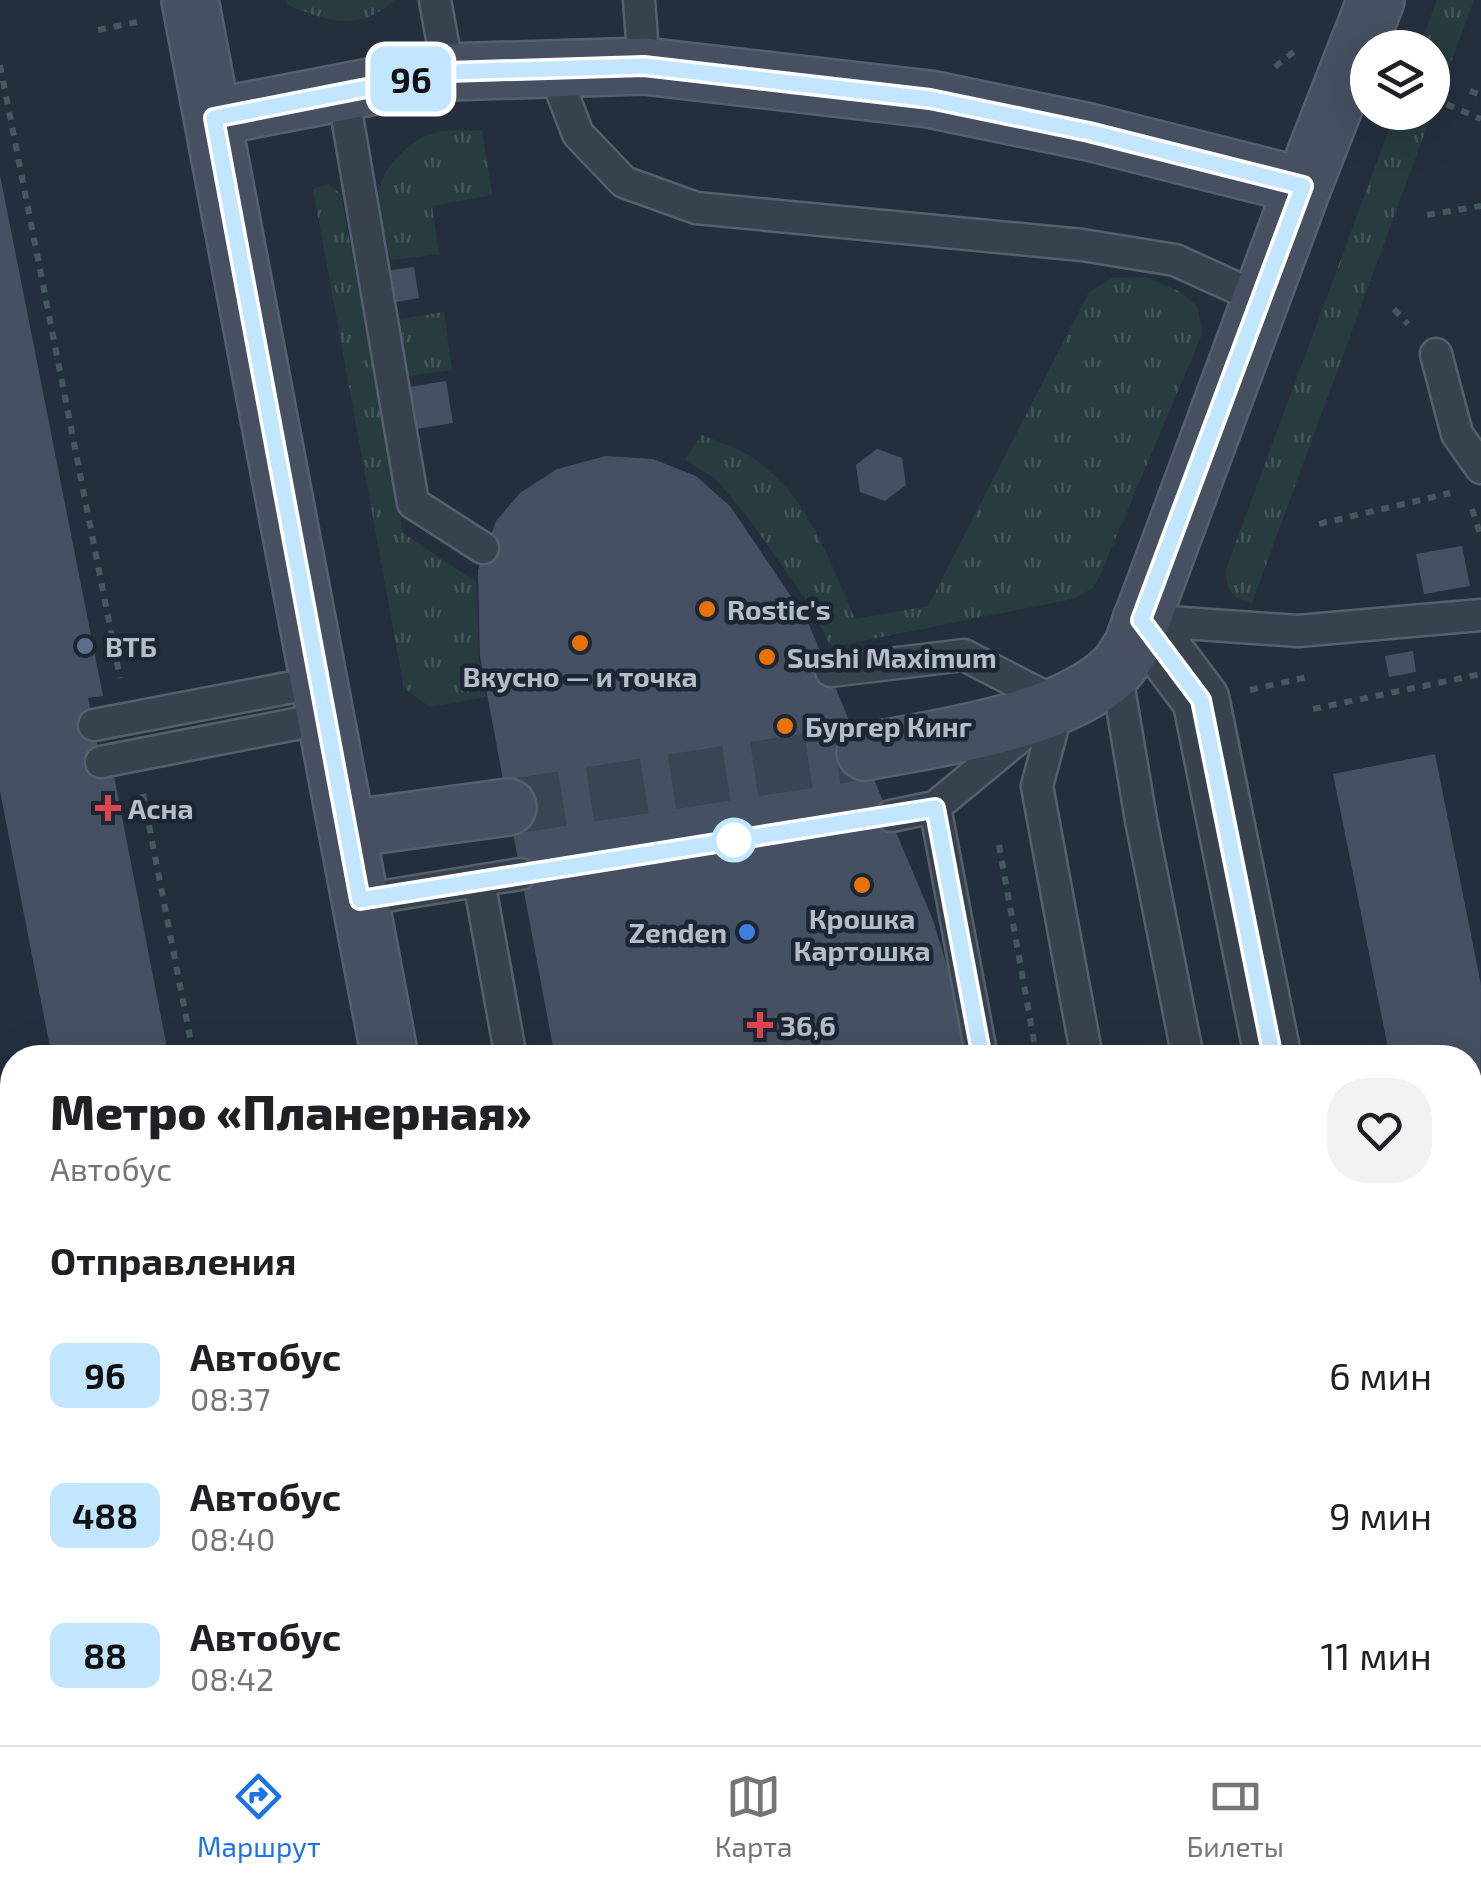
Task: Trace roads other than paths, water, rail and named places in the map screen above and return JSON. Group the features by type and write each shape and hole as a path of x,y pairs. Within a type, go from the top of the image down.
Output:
{"main road":[{"path":"190,0 388,1045"},
{"path":"865,752 973,732 1058,704 1092,688 1116,670 1132,646 1376,0"},
{"path":"214,118 448,72 644,66 930,99 1089,132 1303,186"},
{"path":"348,829 508,806"}],"street":[{"path":"1141,620 1201,700 1270,1045"}],"lane":[{"path":"435,0 448,72"},
{"path":"639,0 644,66"},
{"path":"553,69 578,134 624,182 696,208 1082,245 1175,260 1261,300"},
{"path":"343,93 413,503 484,548"},
{"path":"1436,354 1473,479"},
{"path":"1141,620 1298,632 1481,615"},
{"path":"830,671 964,655 1058,704"},
{"path":"1116,670 1140,820 1185,1045"},
{"path":"94,725 323,700"},
{"path":"101,762 323,700"},
{"path":"891,816 935,808 1058,704"},
{"path":"1058,704 1037,786 1086,1045"},
{"path":"935,808 980,1045"},
{"path":"360,900 520,874"},
{"path":"478,881 509,1045"}],"tunnel":[{"path":"508,807 865,752"}],"place":[{"name":"Rostic's","path":"707,609"},
{"name":"Вкусно — и точка","path":"580,643"},
{"name":"ВТБ","path":"85,646"},
{"name":"Sushi Maximum","path":"767,657"},
{"name":"Бургер Кинг","path":"785,726"},
{"name":"Асна","path":"108,808"},
{"name":"Крошка Картошка","path":"862,885"},
{"name":"Zenden","path":"747,932"},
{"name":"36,6","path":"760,1025"}]}
